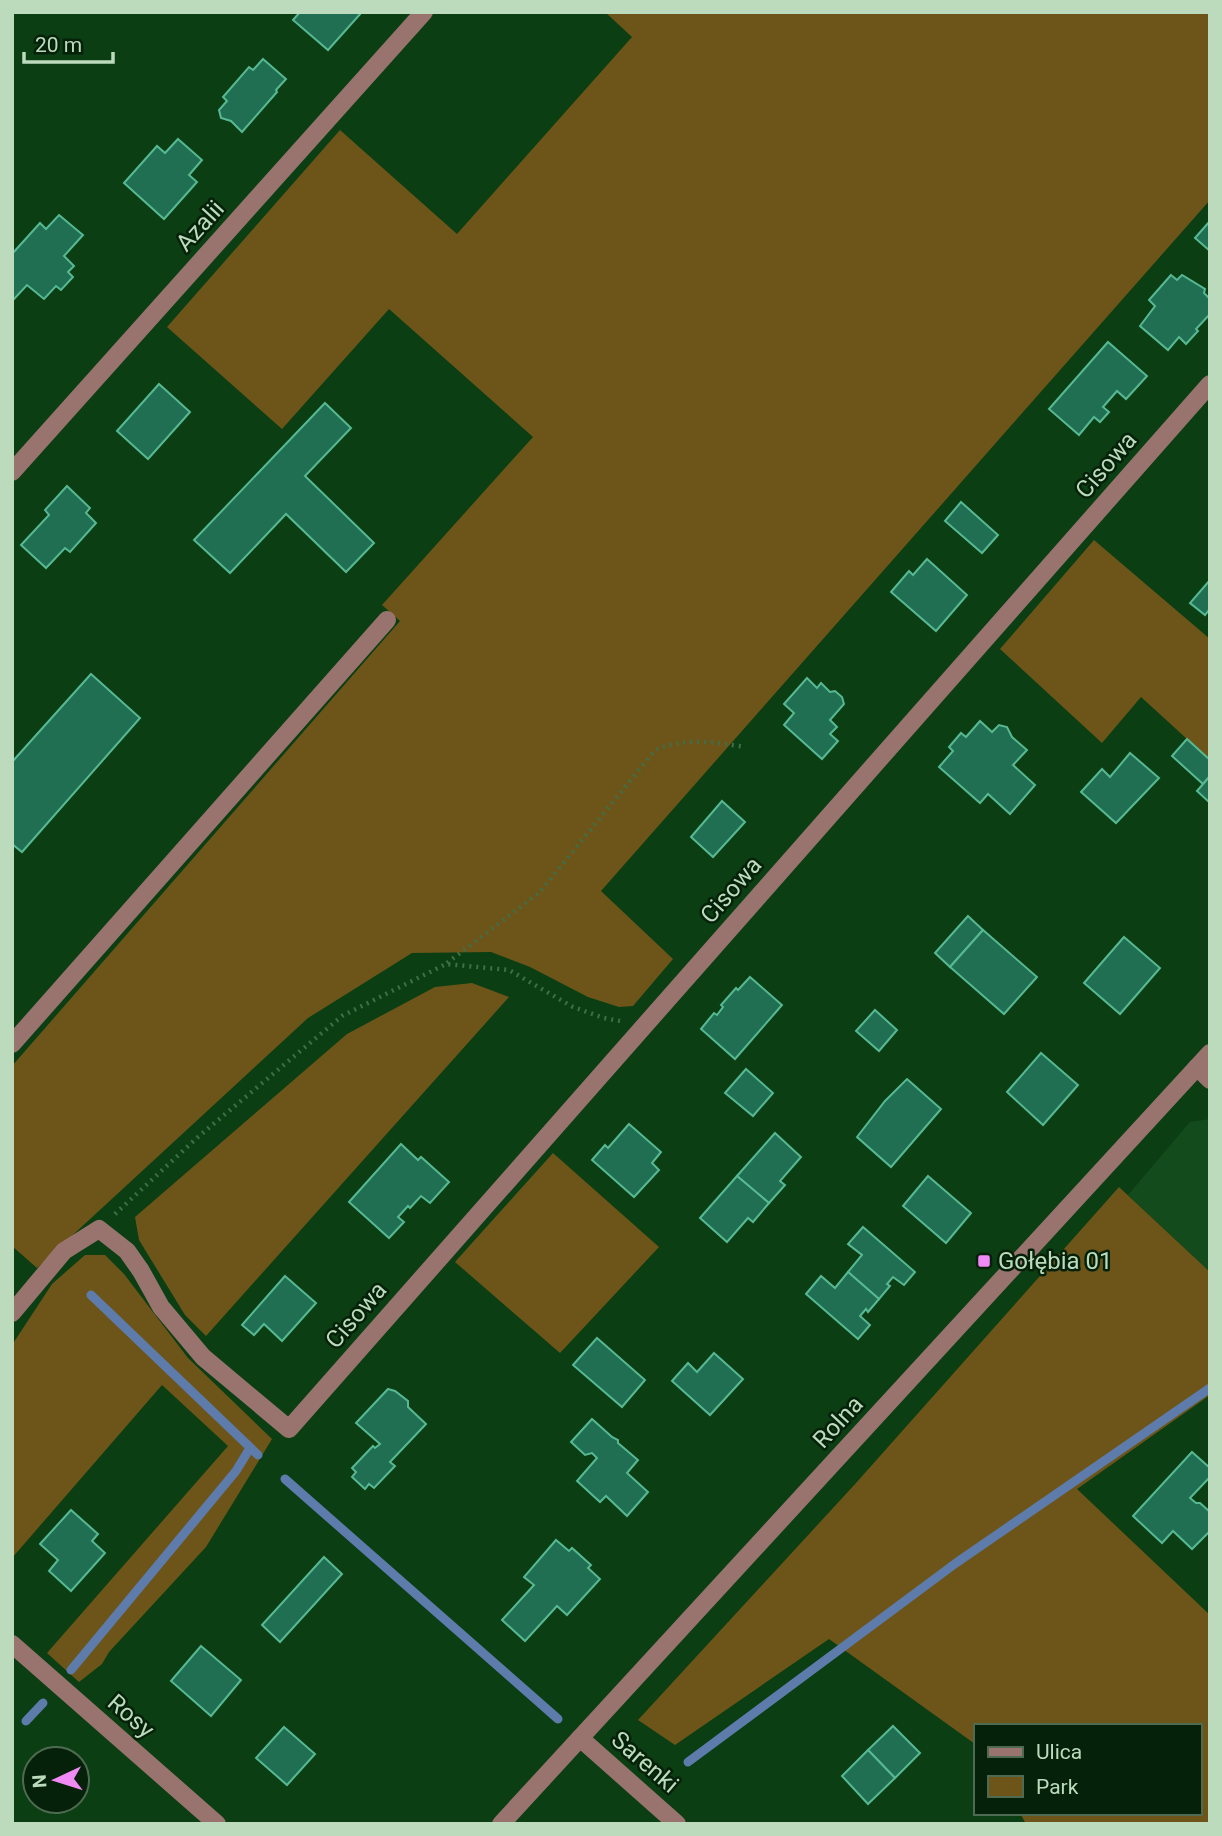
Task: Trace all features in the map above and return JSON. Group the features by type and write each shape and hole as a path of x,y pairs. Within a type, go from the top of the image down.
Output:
{"street":[{"name":"Azalii","path":"12,472 424,12"},
{"name":"Cisowa","path":"99,1229 127,1251 142,1270 161,1307 203,1357 289,1429 1210,384"},
{"path":"12,1044 387,620"},
{"name":"Rolna","path":"501,1824 1203,1074 1210,1053"},
{"path":"12,1313 64,1251 99,1229"},
{"name":"Rosy","path":"12,1644 217,1824"},
{"name":"Sarenki","path":"580,1738 677,1824"}],"path":[{"path":"99,1229 199,1136 342,1016 446,964 540,892 655,750 674,742 701,740 746,747"},
{"path":"446,964 509,970 573,1007 604,1018 645,1025"}],"shaded area":[{"path":"1210,1119 1210,1272 1128,1195 1190,1122"}],"green space":[{"path":"605,12 1210,12 1210,200 601,891 673,959 633,1006 619,1007 588,997 530,967 491,952 412,953 308,1018 37,1268 12,1246 12,1066 400,621 382,605 533,437 389,309 282,429 167,327 340,130 457,234 632,37"},
{"path":"1094,540 1210,639 1210,760 1141,697 1102,743 1000,649"},
{"path":"472,983 509,997 206,1336 185,1315 139,1240 135,1217 347,1034 435,987"},
{"path":"553,1153 659,1247 560,1353 455,1262"},
{"path":"1119,1187 1210,1272 1210,1395 1077,1489 1210,1615 1210,1824 1026,1824 1021,1815 1201,1815 1201,1724 974,1724 974,1743 829,1639 675,1745 638,1720 856,1483"},
{"path":"85,1255 105,1255 124,1274 188,1358 272,1439 206,1547 109,1652 102,1664 79,1682 47,1653 228,1446 162,1385 12,1558 12,1345 52,1284"}],"building":[{"path":"300,12 362,12 328,50 293,20"},
{"path":"263,59 286,79 242,132 231,121 221,118 219,110 227,101 223,97 249,67 253,70"},
{"path":"178,139 202,160 189,175 197,182 164,219 124,183 157,146 165,153"},
{"path":"59,215 83,235 64,256 74,266 68,272 73,277 61,290 56,286 44,299 27,285 14,299 12,254 40,223 46,229"},
{"path":"1210,221 1210,251 1195,238"},
{"path":"1171,275 1177,280 1182,275 1205,289 1204,293 1210,299 1210,314 1186,344 1179,337 1168,350 1140,326 1155,306 1149,300"},
{"path":"1108,342 1147,376 1126,399 1117,391 1103,407 1109,412 1100,422 1094,417 1079,435 1049,409"},
{"path":"159,384 190,412 148,459 117,431"},
{"path":"325,403 351,428 305,476 374,543 346,572 286,514 230,573 194,540"},
{"path":"67,486 90,508 86,513 96,523 70,552 65,548 46,568 21,545 49,515 45,510"},
{"path":"961,502 998,535 982,553 945,521"},
{"path":"927,559 967,595 936,631 891,592 909,571 913,575"},
{"path":"1210,580 1210,609 1205,615 1190,603"},
{"path":"91,674 140,718 22,852 12,844 12,762"},
{"path":"807,678 817,688 821,683 830,692 835,691 842,697 844,704 830,720 837,727 830,734 838,741 822,759 784,725 794,713 784,704"},
{"path":"980,721 992,732 999,725 1007,727 1012,737 1027,750 1013,765 1035,785 1010,814 988,794 980,803 939,767 953,751 949,747 961,733 966,737"},
{"path":"1187,739 1210,760 1210,776 1203,784 1172,756"},
{"path":"1130,753 1159,778 1116,823 1081,792 1102,769 1110,777"},
{"path":"1210,776 1210,803 1197,791"},
{"path":"722,801 745,822 713,857 691,837"},
{"path":"968,916 983,930 950,967 935,953"},
{"path":"983,930 1037,977 1004,1014 950,967"},
{"path":"1124,937 1160,968 1120,1014 1084,983"},
{"path":"750,977 782,1005 735,1059 701,1029 714,1013 717,1015 723,1007 721,1005 736,988 738,990"},
{"path":"875,1010 897,1030 879,1051 856,1031"},
{"path":"1041,1053 1078,1085 1043,1125 1007,1092"},
{"path":"746,1069 773,1093 753,1116 725,1093"},
{"path":"907,1079 941,1109 891,1167 857,1137 885,1101"},
{"path":"629,1124 661,1152 652,1163 659,1170 634,1197 592,1160 605,1145 608,1148"},
{"path":"775,1133 801,1157 780,1181 785,1185 769,1203 737,1176"},
{"path":"401,1144 418,1160 421,1157 449,1182 430,1203 421,1196 410,1208 408,1206 398,1217 404,1222 389,1238 349,1202"},
{"path":"737,1176 769,1203 753,1222 748,1218 727,1242 700,1218"},
{"path":"928,1176 971,1213 946,1243 903,1206"},
{"path":"863,1227 915,1272 904,1285 893,1277 887,1284 890,1286 879,1299 848,1272 862,1255 848,1244"},
{"path":"848,1272 879,1299 868,1312 866,1309 860,1316 870,1325 858,1339 806,1294 821,1276 835,1288"},
{"path":"285,1276 316,1303 282,1341 264,1324 254,1335 242,1325"},
{"path":"597,1338 645,1380 622,1407 573,1365"},
{"path":"714,1353 743,1379 710,1415 672,1381 688,1363 697,1372"},
{"path":"388,1389 408,1401 408,1407 426,1424 390,1462 395,1466 374,1488 369,1484 365,1489 352,1477 356,1472 352,1468 373,1446 375,1448 380,1444 356,1423"},
{"path":"592,1419 638,1460 627,1473 648,1492 627,1516 606,1496 600,1502 577,1481 597,1458 592,1453 585,1455 571,1442"},
{"path":"1192,1452 1210,1468 1210,1477 1190,1498 1210,1512 1210,1531 1192,1549 1173,1531 1162,1543 1133,1516"},
{"path":"71,1510 98,1534 92,1541 105,1553 71,1591 49,1571 58,1560 40,1544"},
{"path":"556,1540 569,1551 572,1548 591,1565 588,1568 600,1579 567,1615 557,1606 525,1641 502,1620 534,1585 524,1577"},
{"path":"324,1557 342,1574 280,1642 262,1625"},
{"path":"201,1646 241,1680 211,1716 171,1681"},
{"path":"893,1726 920,1753 895,1778 868,1750"},
{"path":"284,1727 315,1754 287,1785 256,1758"},
{"path":"868,1750 895,1778 868,1804 842,1776"}],"waterway":[{"path":"91,1295 258,1455"},
{"path":"688,1762 956,1563 1210,1388"},
{"path":"71,1670 236,1471 250,1448"},
{"path":"285,1479 558,1719"},
{"path":"26,1721 43,1703"}],"place":[{"name":"Gołębia 01","path":"984,1261"}]}
